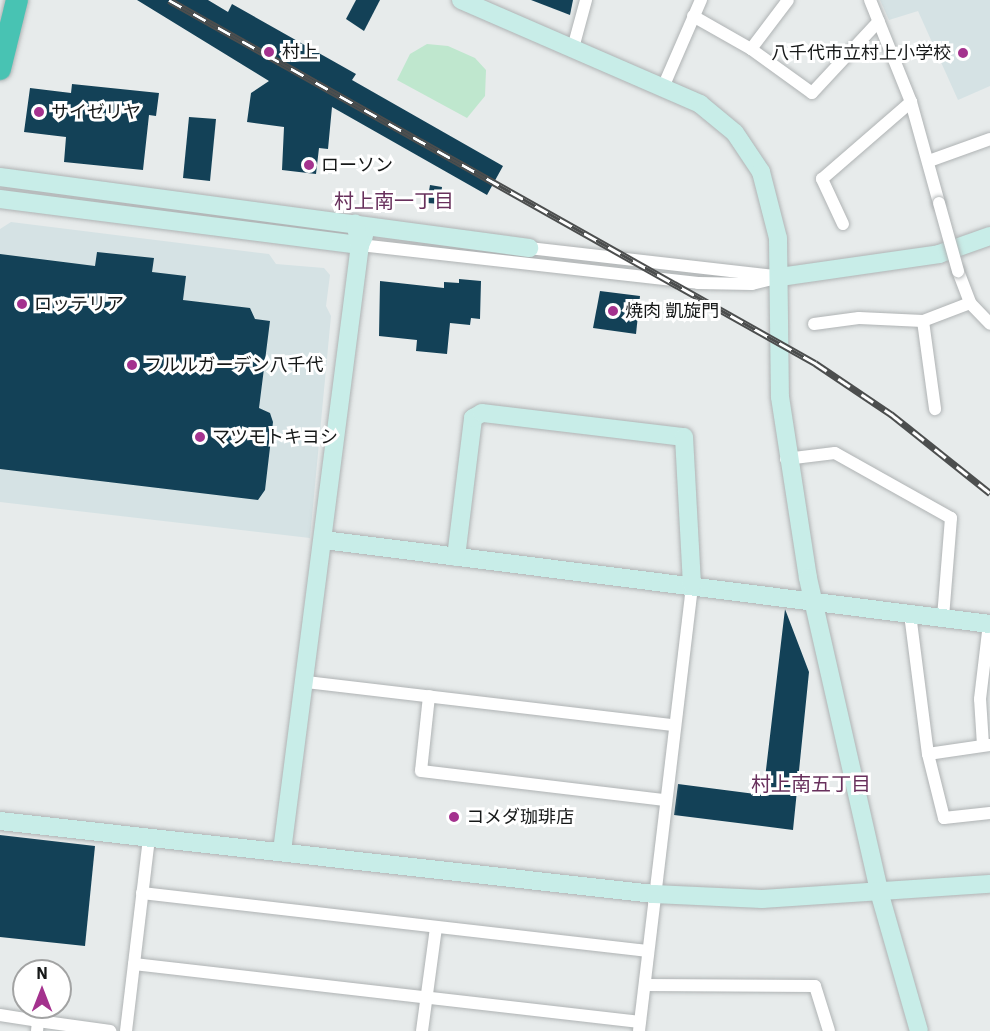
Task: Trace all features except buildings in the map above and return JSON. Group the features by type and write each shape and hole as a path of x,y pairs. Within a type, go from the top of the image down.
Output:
{"highway":[{"path":"0,69 17,0"}],"street":[{"path":"461,0 664,85 700,104 735,133 761,172 772,202 780,277 780,397 786,459 812,602 880,895 919,1031"},
{"path":"573,48 586,0"},
{"path":"664,85 701,0"},
{"path":"751,49 788,0"},
{"path":"870,0 911,102 958,272 970,303 990,324"},
{"path":"693,16 751,49 813,93 879,21"},
{"path":"843,224 822,179 911,102"},
{"path":"929,161 990,139"},
{"path":"0,177 529,248 780,277"},
{"path":"0,199 360,245 698,283 752,284 780,277 939,254 990,236"},
{"path":"282,851 306,682 362,225"},
{"path":"814,324 859,318 923,321 970,303"},
{"path":"923,321 935,409"},
{"path":"134,964 427,996 639,1026 663,800 692,585 684,437 482,412 473,418 456,557"},
{"path":"786,459 835,453 951,519 943,618"},
{"path":"324,540 989,624 980,699 987,745 928,754"},
{"path":"910,614 928,754 944,818 990,813"},
{"path":"306,682 673,724"},
{"path":"429,696 421,771 663,800"},
{"path":"0,821 654,894 762,899 880,895 990,884"},
{"path":"126,1031 148,837"},
{"path":"142,893 648,951"},
{"path":"422,1031 436,927"},
{"path":"645,985 814,986 829,1031"},
{"path":"0,1015 38,1026 110,1031"}],"shaded area":[{"name":"八千代市立村上小学校","path":"880,0 990,0 990,86 958,100 918,11 889,20"},
{"name":"フルルガーデン八千代","path":"11,222 269,254 276,264 324,268 330,275 326,306 331,316 310,538 0,502 0,229"}],"green space":[{"path":"427,44 448,46 475,58 486,70 485,96 467,118 397,80 410,54"}],"railway":[{"path":"169,0 815,363 891,414 990,493"}],"place":[{"name":"村上","path":"269,52"},
{"name":"八千代市立村上小学校","path":"963,53"},
{"name":"サイゼリヤ","path":"39,112"},
{"name":"ローソン","path":"309,165"},
{"name":"ロッテリア","path":"22,304"},
{"name":"焼肉 凱旋門","path":"613,311"},
{"name":"フルルガーデン八千代","path":"132,365"},
{"name":"マツモトキヨシ","path":"200,437"},
{"name":"コメダ珈琲店","path":"454,817"}],"district":[{"name":"村上南一丁目","path":"394,200"},
{"name":"村上南五丁目","path":"811,783"}]}
